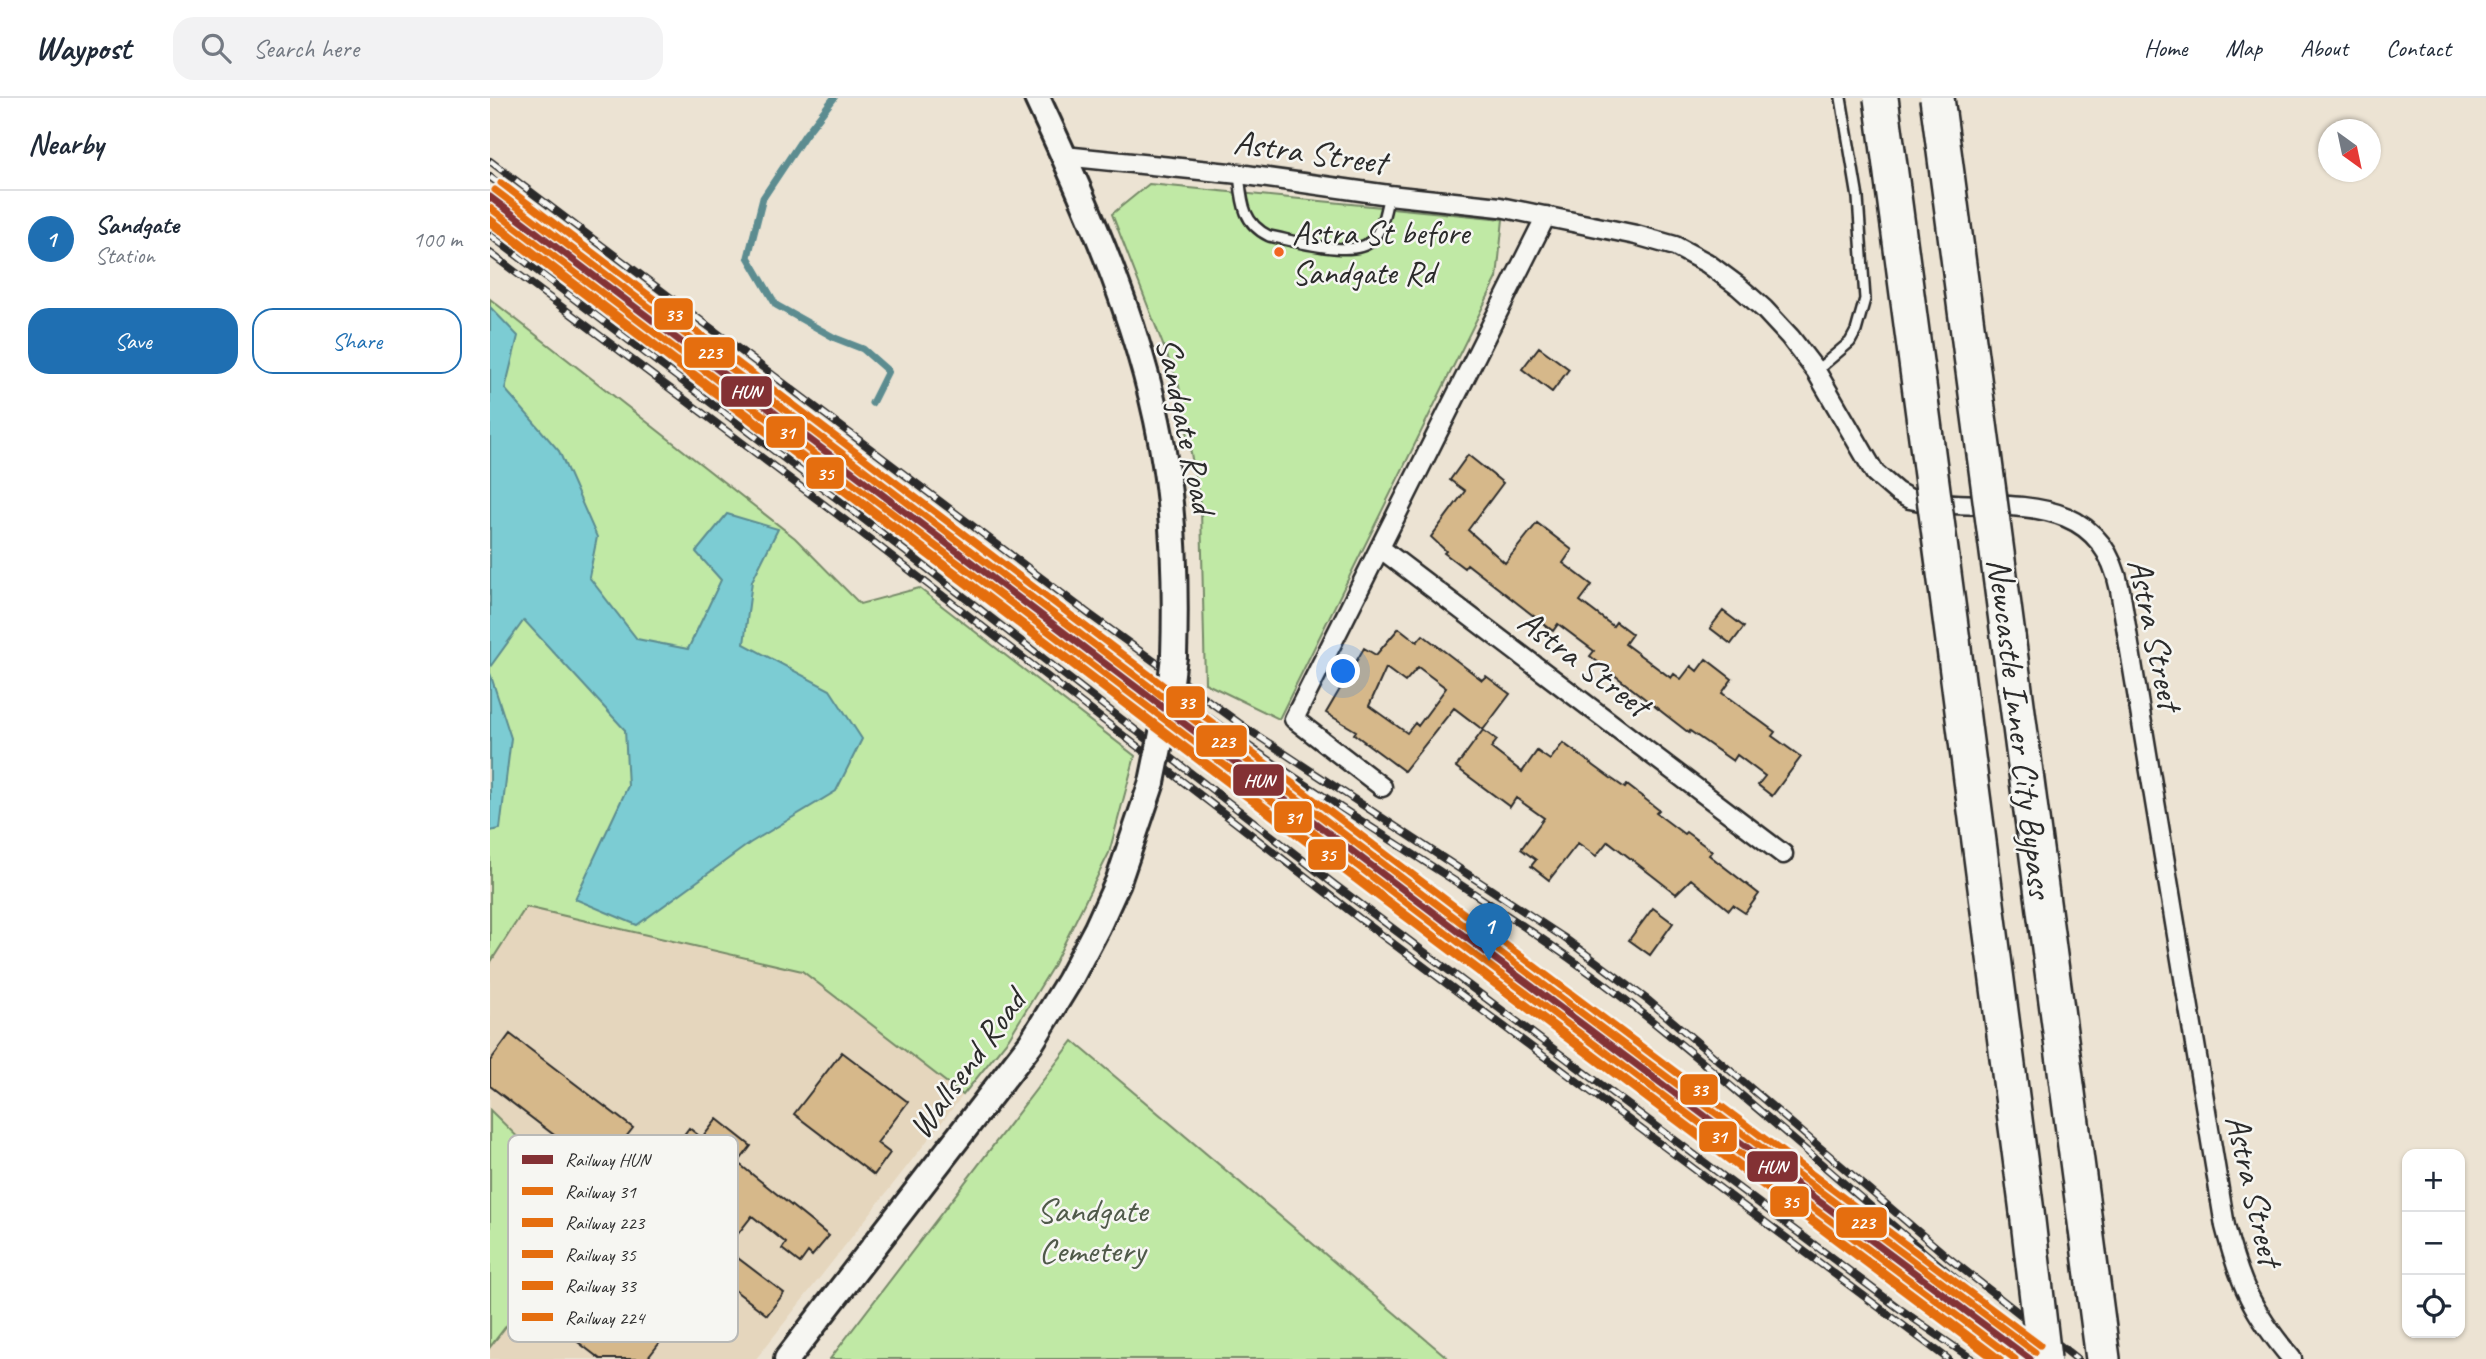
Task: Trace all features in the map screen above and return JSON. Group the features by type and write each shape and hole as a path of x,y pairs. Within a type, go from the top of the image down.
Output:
{"highway":[{"name":"Newcastle Inner City Bypass","path":"1881,98 2045,1359"},
{"name":"Newcastle Inner City Bypass","path":"1937,98 2103,1359"}],"main road":[{"name":"Sandgate Road","path":"1037,98 1103,248 1141,360 1165,463 1173,524 1176,586 1174,656 1169,699 1152,782"},
{"name":"Wallsend Road","path":"787,1359 1031,1042 1069,981 1097,928 1118,882 1152,782"}],"street":[{"name":"Astra Street","path":"1064,156 1240,174 1500,207 1636,235 1675,246 1707,263 1738,286 1790,337 1816,371 1875,472 1897,492 1910,499 1925,502 2032,506 2065,515 2092,533 2112,559 2120,590 2225,1226 2234,1262 2247,1296 2267,1329 2292,1359"},
{"path":"1382,787 1294,719 1546,216"},
{"name":"Astra Street","path":"1380,548 1783,854"}],"lane":[{"path":"1816,371 1850,342 1865,299 1858,198 1841,98"},
{"path":"1240,174 1242,207 1251,225 1259,231 1269,236 1346,249 1364,247 1372,241 1380,227 1389,195"}],"shaded area":[{"path":"526,907 802,971 963,1095 756,1359 490,1359 490,1347 508,1324 508,1342 738,1342 738,1135 515,1135 490,1110 490,963"}],"green space":[{"path":"1149,184 1503,219 1497,278 1279,719 1205,683 1201,509 1179,386 1112,214"},
{"path":"490,299 795,538 860,604 919,588 1135,756 1109,853 1053,966 1009,1038 963,1095 802,971 526,907 490,963"},
{"name":"Sandgate Cemetery","path":"1073,1041 1449,1359 830,1359"},
{"path":"490,1110 515,1135 508,1135 508,1324 490,1347"}],"water":[{"path":"490,307 518,336 505,389 559,451 597,537 589,577 637,639 688,649 721,580 696,552 727,514 778,529 752,581 744,644 830,690 862,739 836,791 750,843 637,925 575,899 628,786 625,730 524,620 490,667"},
{"path":"490,673 511,738 500,829 490,831"}],"building":[{"path":"1539,347 1569,369 1552,392 1522,369"},
{"path":"1468,455 1503,483 1468,530 1505,563 1537,523 1572,550 1563,563 1592,585 1580,601 1613,626 1616,622 1632,634 1625,644 1671,678 1674,674 1681,679 1691,666 1697,671 1706,659 1732,679 1722,693 1775,732 1772,736 1801,757 1772,796 1758,785 1765,776 1737,755 1733,761 1690,731 1689,733 1590,656 1594,651 1558,624 1553,631 1467,564 1464,568 1444,553 1446,551 1431,537 1465,491 1450,480"},
{"path":"1723,611 1744,627 1731,644 1710,628"},
{"path":"1399,628 1417,642 1423,635 1482,680 1486,676 1510,694 1483,730 1454,708 1404,771 1354,734 1356,731 1326,713 1364,648 1376,655","holes":["1418,667 1446,688 1418,726 1415,723 1407,733 1369,706 1386,668 1405,682"]},
{"path":"1483,730 1497,740 1491,748 1522,772 1537,751 1550,760 1563,743 1625,788 1627,785 1640,795 1659,810 1656,813 1712,851 1709,855 1759,894 1745,913 1733,905 1729,910 1691,879 1676,894 1608,841 1596,856 1578,843 1549,880 1531,866 1536,860 1521,849 1544,818 1516,798 1510,807 1456,767"},
{"path":"1653,908 1673,923 1650,955 1629,940"},
{"path":"510,1034 633,1128 628,1135 554,1135 490,1086 490,1061"},
{"path":"842,1052 908,1102 877,1143 890,1153 874,1175 794,1114"},
{"path":"717,1119 737,1135 704,1135"},
{"path":"689,1128 698,1135 684,1135"},
{"path":"738,1136 751,1146 738,1163"},
{"path":"738,1163 829,1236 812,1256 808,1252 800,1263 782,1249 786,1243 752,1216 738,1234"},
{"path":"738,1258 784,1293 767,1315 738,1293"},
{"path":"578,1342 660,1342 647,1359 600,1359"}],"waterway":[{"path":"834,98 805,135 763,198 748,257 776,305 835,338 863,349 888,371 872,403"}],"railway":[{"path":"490,161 1089,614 1246,728 1563,937 1649,1001 1949,1258 2077,1359"},
{"path":"490,177 952,527 1232,734 1584,968 1686,1048 1949,1273 2057,1359"},
{"path":"490,235 852,510 1335,885 1900,1309 1972,1359"},
{"path":"490,253 850,524 1359,918 1948,1359"}],"rail line":[{"name":"33","path":"501,183 1474,921 2040,1345"},
{"name":"223","path":"495,190 1468,928 2035,1352"},
{"name":"HUN","path":"490,197 1463,935 2030,1359"},
{"name":"31","path":"490,208 1458,942 2015,1359"},
{"name":"35","path":"490,219 1452,949 2000,1359"},
{"name":"224","path":"490,223 1372,892 1994,1359"}],"place":[{"name":"Astra St before Sandgate Rd","path":"1279,252"},
{"name":"Sandgate","path":"1489,961"}]}
